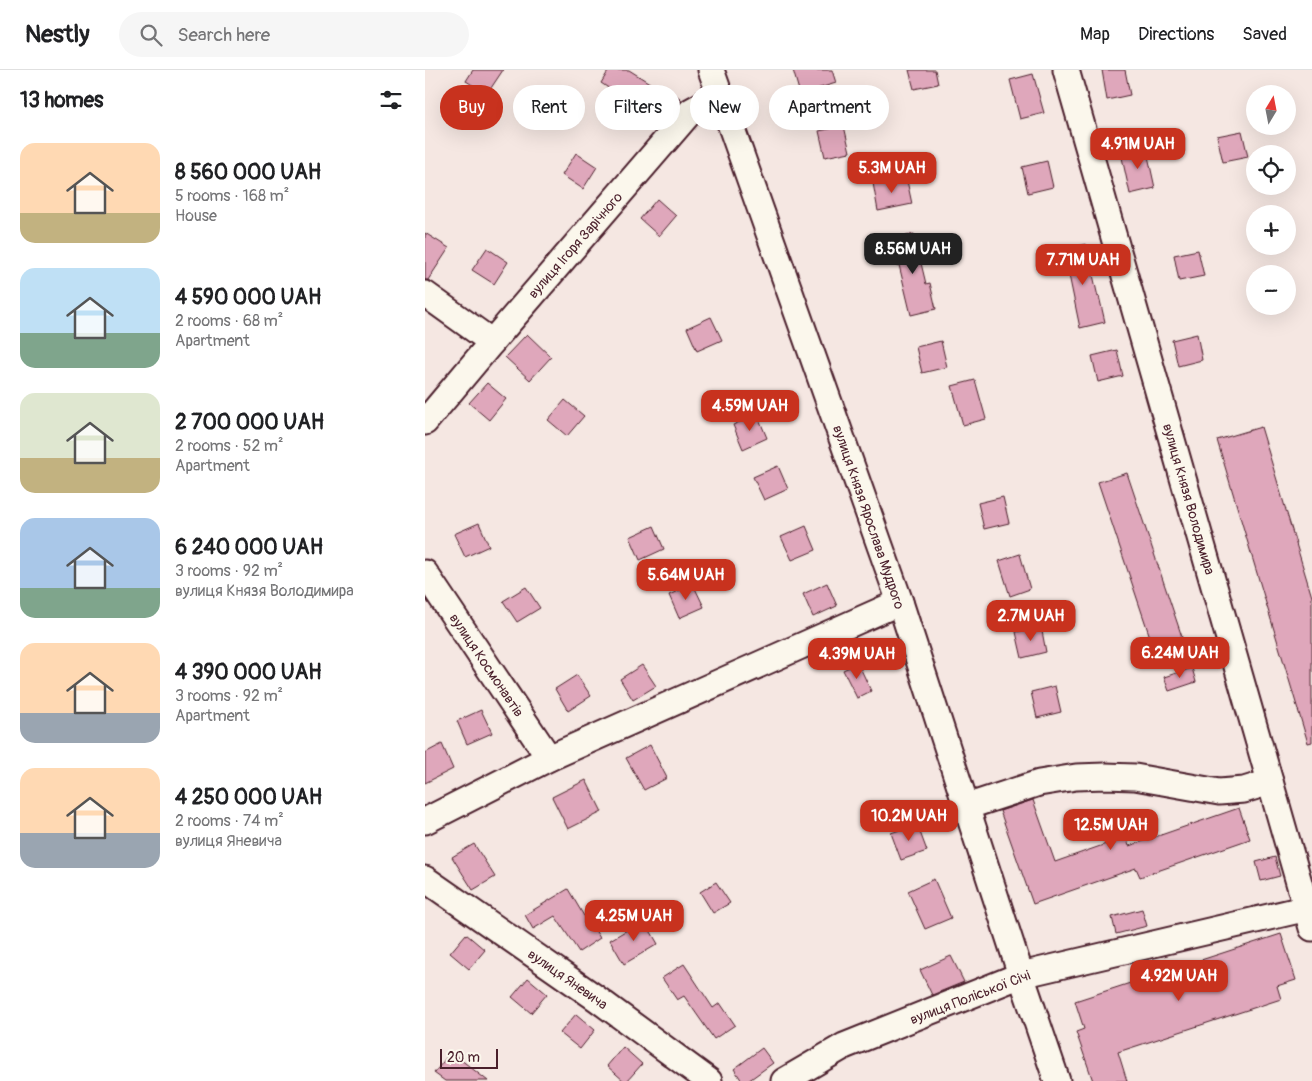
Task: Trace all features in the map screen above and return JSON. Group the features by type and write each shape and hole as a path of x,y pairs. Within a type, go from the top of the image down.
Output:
{"street":[{"name":"вулиця Князя Ярослава Мудрого","path":"711,70 716,85"},
{"name":"вулиця Князя Володимира","path":"1066,70 1270,782 1310,914"},
{"name":"вулиця Ігоря Зарічного","path":"425,422 690,112"},
{"name":"вулиця Князя Ярослава Мудрого","path":"732,130 899,602 1057,1081"},
{"path":"425,294 492,342"},
{"name":"вулиця Космонавтів","path":"425,573 549,758"},
{"path":"425,821 549,758 899,602"},
{"path":"966,807 1039,783 1076,777 1135,778 1219,792 1244,790 1270,782"},
{"name":"вулиця Яневича","path":"425,879 596,998 709,1081"},
{"name":"вулиця Поліської Січі","path":"784,1081 844,1046 1021,975 1310,914"}],"building":[{"path":"473,70 503,70 493,85 472,85 466,81"},
{"path":"609,70 629,70 653,85 604,85 601,83"},
{"path":"793,70 832,70 836,83 829,85 797,85"},
{"path":"909,70 935,70 938,84 914,89"},
{"path":"1102,70 1125,70 1130,95 1107,100"},
{"path":"1033,74 1044,113 1020,119 1010,80"},
{"path":"845,130 850,152 825,157 819,131"},
{"path":"1242,131 1246,157 1223,162 1217,136"},
{"path":"1146,147 1155,188 1130,194 1121,153"},
{"path":"576,153 597,167 583,189 562,175"},
{"path":"1047,161 1053,187 1028,193 1022,167"},
{"path":"906,176 912,204 878,211 873,183"},
{"path":"657,199 676,216 659,236 640,219"},
{"path":"425,233 449,248 428,280 425,280"},
{"path":"914,234 926,284 930,283 936,309 911,315 899,265 896,266 890,240"},
{"path":"1086,244 1105,322 1080,328 1069,275 1067,276 1061,250"},
{"path":"487,248 508,262 494,284 472,270"},
{"path":"1198,250 1204,276 1179,281 1174,255"},
{"path":"711,317 722,340 697,351 687,328"},
{"path":"527,334 551,357 530,380 505,357"},
{"path":"1197,334 1202,360 1178,366 1172,340"},
{"path":"941,341 947,367 922,373 916,347"},
{"path":"1117,350 1123,376 1098,382 1092,356"},
{"path":"975,380 986,419 963,425 952,386"},
{"path":"487,383 506,399 489,420 469,403"},
{"path":"565,400 584,416 567,436 548,420"},
{"path":"757,414 767,438 743,449 733,425"},
{"path":"1261,427 1312,597 1312,742 1308,743 1217,440"},
{"path":"778,466 788,489 764,500 753,477"},
{"path":"1127,473 1182,637 1153,646 1098,482"},
{"path":"1003,497 1009,523 984,529 978,503"},
{"path":"479,523 489,546 465,557 454,534"},
{"path":"654,526 664,549 640,560 630,537"},
{"path":"806,526 816,550 792,560 781,537"},
{"path":"1020,554 1030,589 1010,596 999,561"},
{"path":"827,583 837,606 813,617 803,594"},
{"path":"693,584 704,607 679,618 669,595"},
{"path":"526,587 540,608 517,622 503,601"},
{"path":"1041,626 1046,652 1022,658 1016,632"},
{"path":"858,663 871,691 857,698 843,670"},
{"path":"642,665 656,686 633,700 620,679"},
{"path":"1192,668 1196,682 1169,691 1164,677"},
{"path":"577,675 591,696 568,711 555,689"},
{"path":"1055,686 1061,712 1037,718 1031,692"},
{"path":"481,710 492,733 467,744 457,721"},
{"path":"442,744 453,769 425,783 425,753"},
{"path":"650,745 667,778 644,790 626,758"},
{"path":"586,780 602,812 568,829 552,797"},
{"path":"1033,800 1055,862 1126,837 1129,846 1239,808 1250,839 1140,877 1136,868 1033,904 1000,811"},
{"path":"917,824 927,851 901,860 891,833"},
{"path":"474,844 495,877 473,890 452,857"},
{"path":"1275,857 1280,876 1261,881 1256,862"},
{"path":"934,879 951,918 925,929 908,891"},
{"path":"716,882 730,903 713,913 700,892"},
{"path":"568,889 600,938 579,952 555,916 533,929 525,915"},
{"path":"1142,909 1147,926 1116,934 1112,917"},
{"path":"644,920 658,944 624,964 610,940"},
{"path":"466,934 485,950 469,969 450,953"},
{"path":"1281,934 1296,980 1277,986 1281,999 1118,1052 1127,1081 1093,1081 1076,1032 1084,1029 1075,1001"},
{"path":"951,956 964,982 932,995 920,970"},
{"path":"684,964 713,1008 720,1003 735,1025 714,1039 684,996 677,1000 662,978"},
{"path":"528,978 547,994 531,1013 512,997"},
{"path":"576,1014 595,1030 580,1049 560,1033"},
{"path":"623,1047 642,1064 627,1081 624,1081 607,1066"},
{"path":"762,1048 773,1063 748,1081 742,1081 734,1069"},
{"path":"451,1052 488,1081 445,1081 434,1073"}]}
